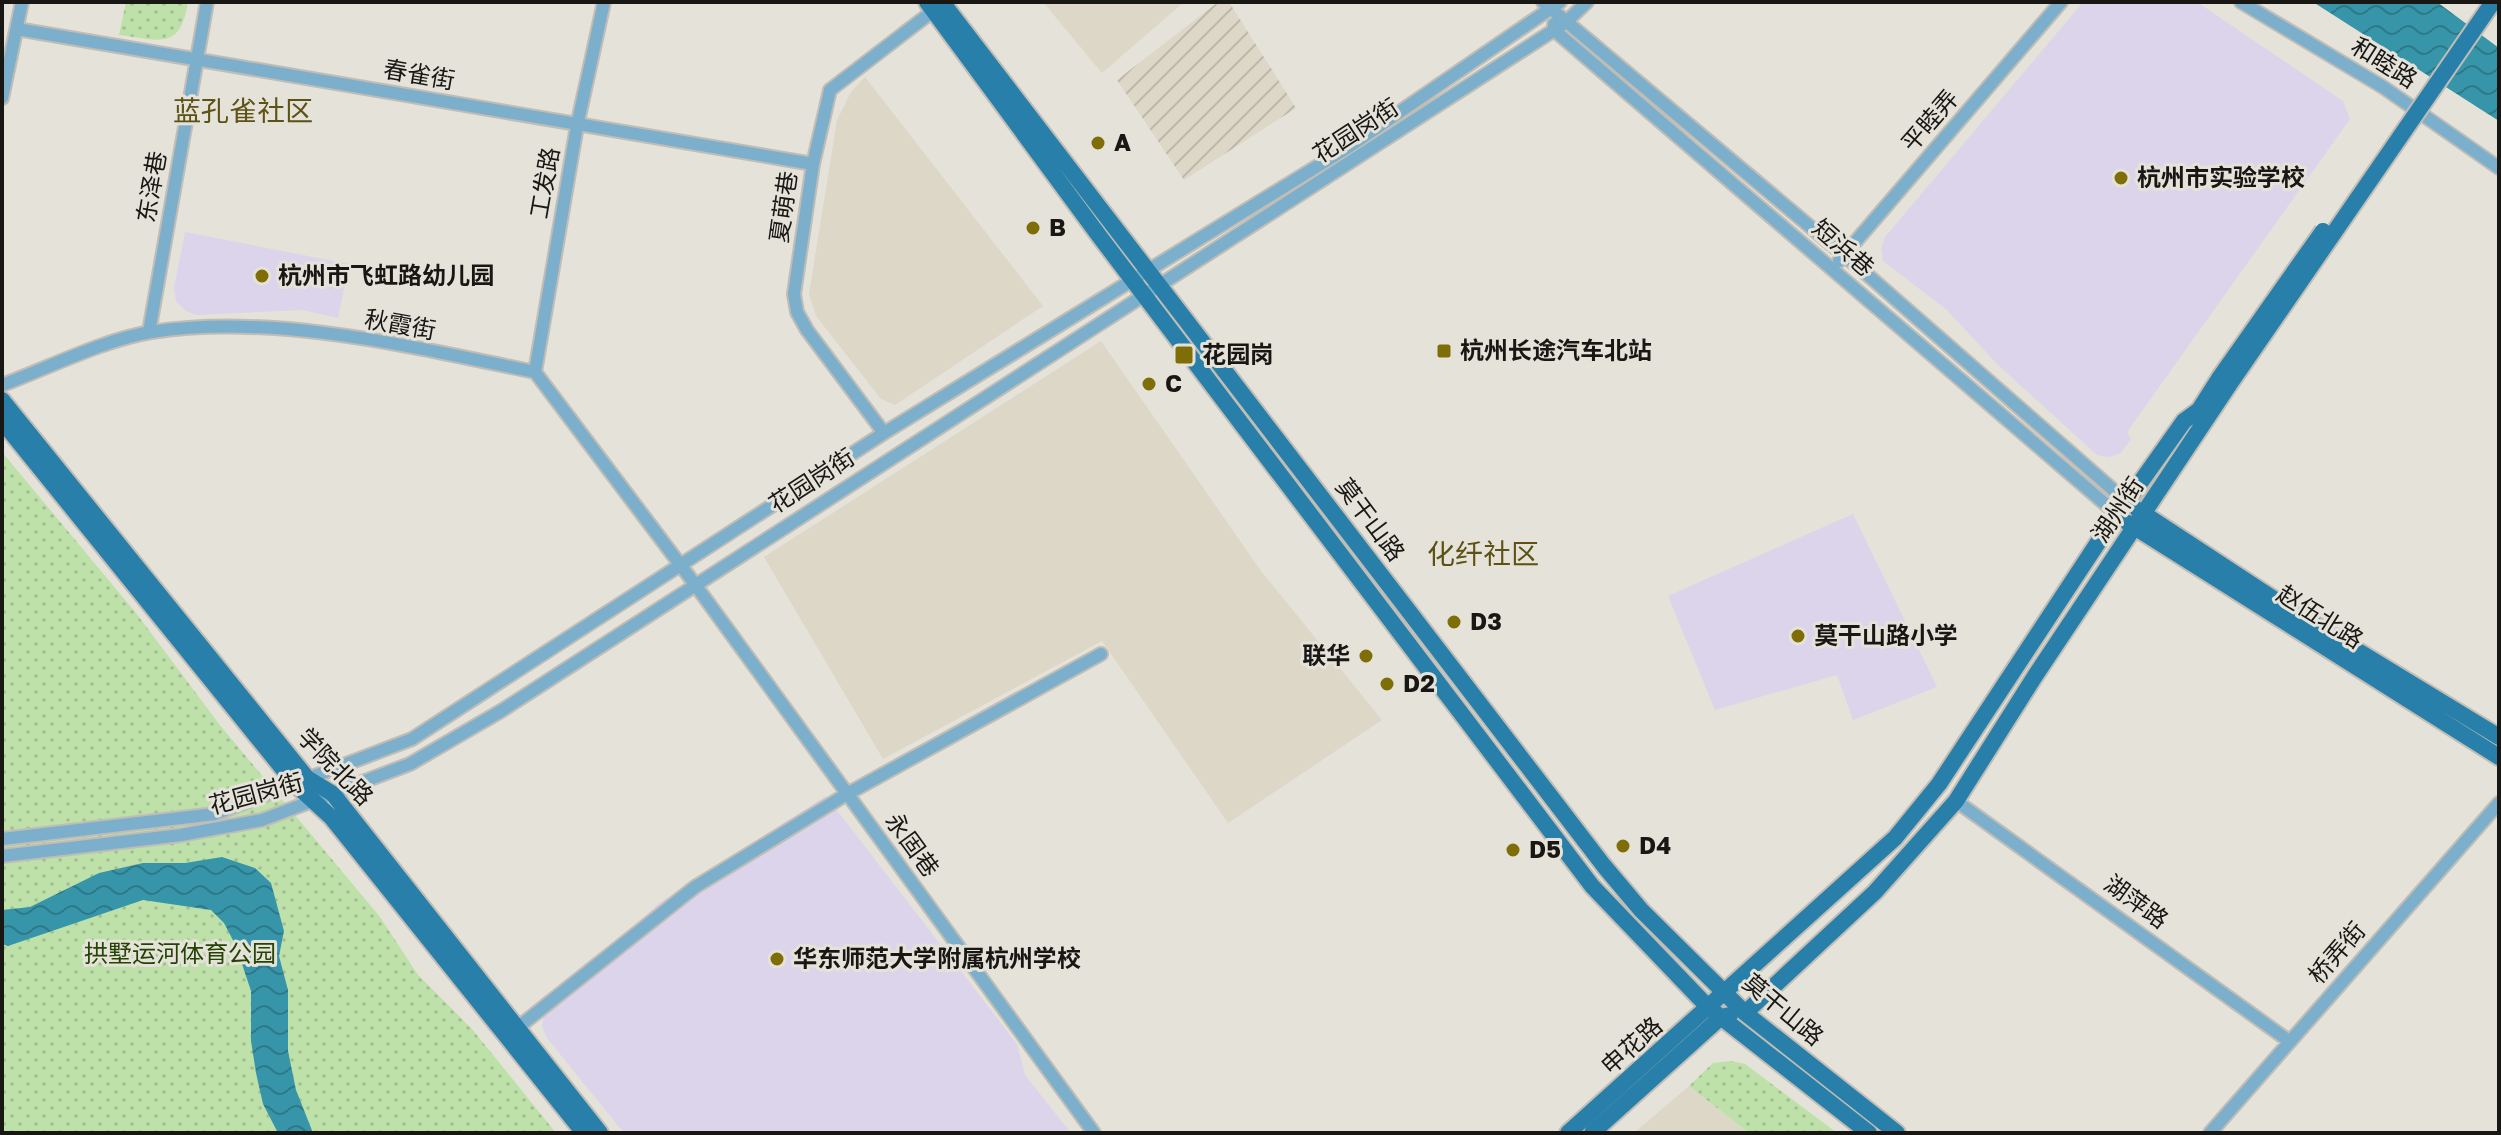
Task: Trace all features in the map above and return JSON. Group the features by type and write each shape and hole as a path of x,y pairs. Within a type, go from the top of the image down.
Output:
{"main road":[{"name":"湖州街","path":"1745,1013 1875,892 1956,801 2139,521 2225,381 2479,2"},
{"name":"湖州街","path":"1724,992 1847,885 1904,827 1939,784 2122,508 2184,421 2199,410 2225,381 2493,2"},
{"name":"莫干山路","path":"934,5 1150,269 1604,866 1641,910 1745,1013 1897,1133"},
{"name":"莫干山路","path":"934,5 1139,288 1592,886 1714,1012 1869,1133"},
{"name":"学院北路","path":"2,400 302,781 313,802 331,817 584,1133"},
{"name":"学院北路","path":"2,421 302,781 333,794 600,1133"},
{"name":"赵伍北路","path":"2122,508 2499,757"},
{"name":"赵伍北路","path":"2139,521 2499,737"},
{"name":"申花路","path":"1592,1133 1714,1012 1724,992"},
{"name":"申花路","path":"1568,1133 1714,1012"},
{"path":"1714,1012 1745,1013"}],"street":[{"path":"2,98 22,2"},
{"name":"东泽巷","path":"149,332 207,2"},
{"name":"工发路","path":"535,372 577,126 604,2"},
{"name":"花园岗街","path":"5,839 215,814 412,739 884,433 1139,288 1160,283 1554,30 1587,2"},
{"name":"平睦弄","path":"1832,268 2061,2"},
{"name":"和睦路","path":"2241,2 2383,87 2499,168"},
{"path":"1552,4 1554,30"},
{"name":"花园岗街","path":"5,856 181,835 262,820 410,764 501,711 1139,288 1150,269 1347,148 1552,4"},
{"name":"短浜巷","path":"1552,4 1567,21 1843,255 2122,508"},
{"name":"夏萌巷","path":"884,433 797,312 794,294 813,164 830,90 934,5"},
{"name":"春雀街","path":"17,29 813,164"},
{"name":"短浜巷","path":"1554,30 1832,268 2122,508"},
{"name":"秋霞街","path":"2,385 149,332 249,327 283,328 535,372"},
{"path":"535,372 694,583"},
{"name":"永固巷","path":"694,583 1094,1133"},
{"path":"516,1029 687,894 847,794 1101,654"},
{"name":"湖萍路","path":"1956,801 2289,1041"},
{"name":"桥弄街","path":"2210,1133 2499,803"}],"shaded area":[{"path":"1043,2 1184,2 1102,73"},
{"path":"1218,2 1229,2 1296,108 1184,180 1117,80"},
{"name":"杭州市实验学校","path":"2083,2 2197,2 2343,101 2350,119 2127,432 2131,439 2121,453 2109,457 2097,455 1997,364 1947,310 1883,261 1881,249 1885,237"},
{"path":"865,77 1043,306 895,405 881,399 816,316 809,294 837,120 851,92"},
{"name":"杭州市飞虹路幼儿园","path":"185,232 349,264 338,318 302,310 197,315 186,311 176,301 174,288"},
{"path":"1101,341 1261,571 1382,720 1228,823 1102,641 883,759 764,557"},
{"name":"莫干山路小学","path":"1853,514 1937,687 1853,720 1837,675 1715,710 1668,596"},
{"name":"华东师范大学附属杭州学校","path":"826,796 1017,1044 1025,1075 1071,1133 624,1133 547,1038 542,1026 543,1015 659,903"},
{"path":"1689,1086 1749,1133 1634,1133"}],"green space":[{"path":"126,2 188,2 180,29 166,39 157,40 119,35"},
{"name":"拱墅运河体育公园","path":"2,452 136,613 219,724 380,917 418,975 472,1029 556,1133 2,1133"},
{"path":"1731,1061 1745,1064 1837,1133 1749,1133 1689,1086 1713,1063"}],"water":[{"path":"2313,2 2437,2 2499,48 2499,121"},
{"path":"222,857 255,868 271,883 284,931 279,956 288,990 288,1051 296,1090 313,1133 278,1133 263,1104 251,1041 251,991 236,946 224,923 211,910 143,900 8,946 2,944 2,910 30,907 99,873 143,863 185,863"}],"place":[{"name":"A","path":"1098,143"},
{"name":"杭州市实验学校","path":"2121,178"},
{"name":"B","path":"1033,228"},
{"name":"杭州市飞虹路幼儿园","path":"262,276"},
{"name":"杭州长途汽车北站","path":"1444,351"},
{"name":"花园岗","path":"1184,355"},
{"name":"C","path":"1149,384"},
{"name":"D3","path":"1454,622"},
{"name":"莫干山路小学","path":"1798,636"},
{"name":"联华","path":"1366,656"},
{"name":"D2","path":"1387,684"},
{"name":"D4","path":"1623,846"},
{"name":"D5","path":"1513,850"},
{"name":"华东师范大学附属杭州学校","path":"777,959"}],"district":[{"name":"蓝孔雀社区","path":"243,111"},
{"name":"化纤社区","path":"1483,554"}]}
